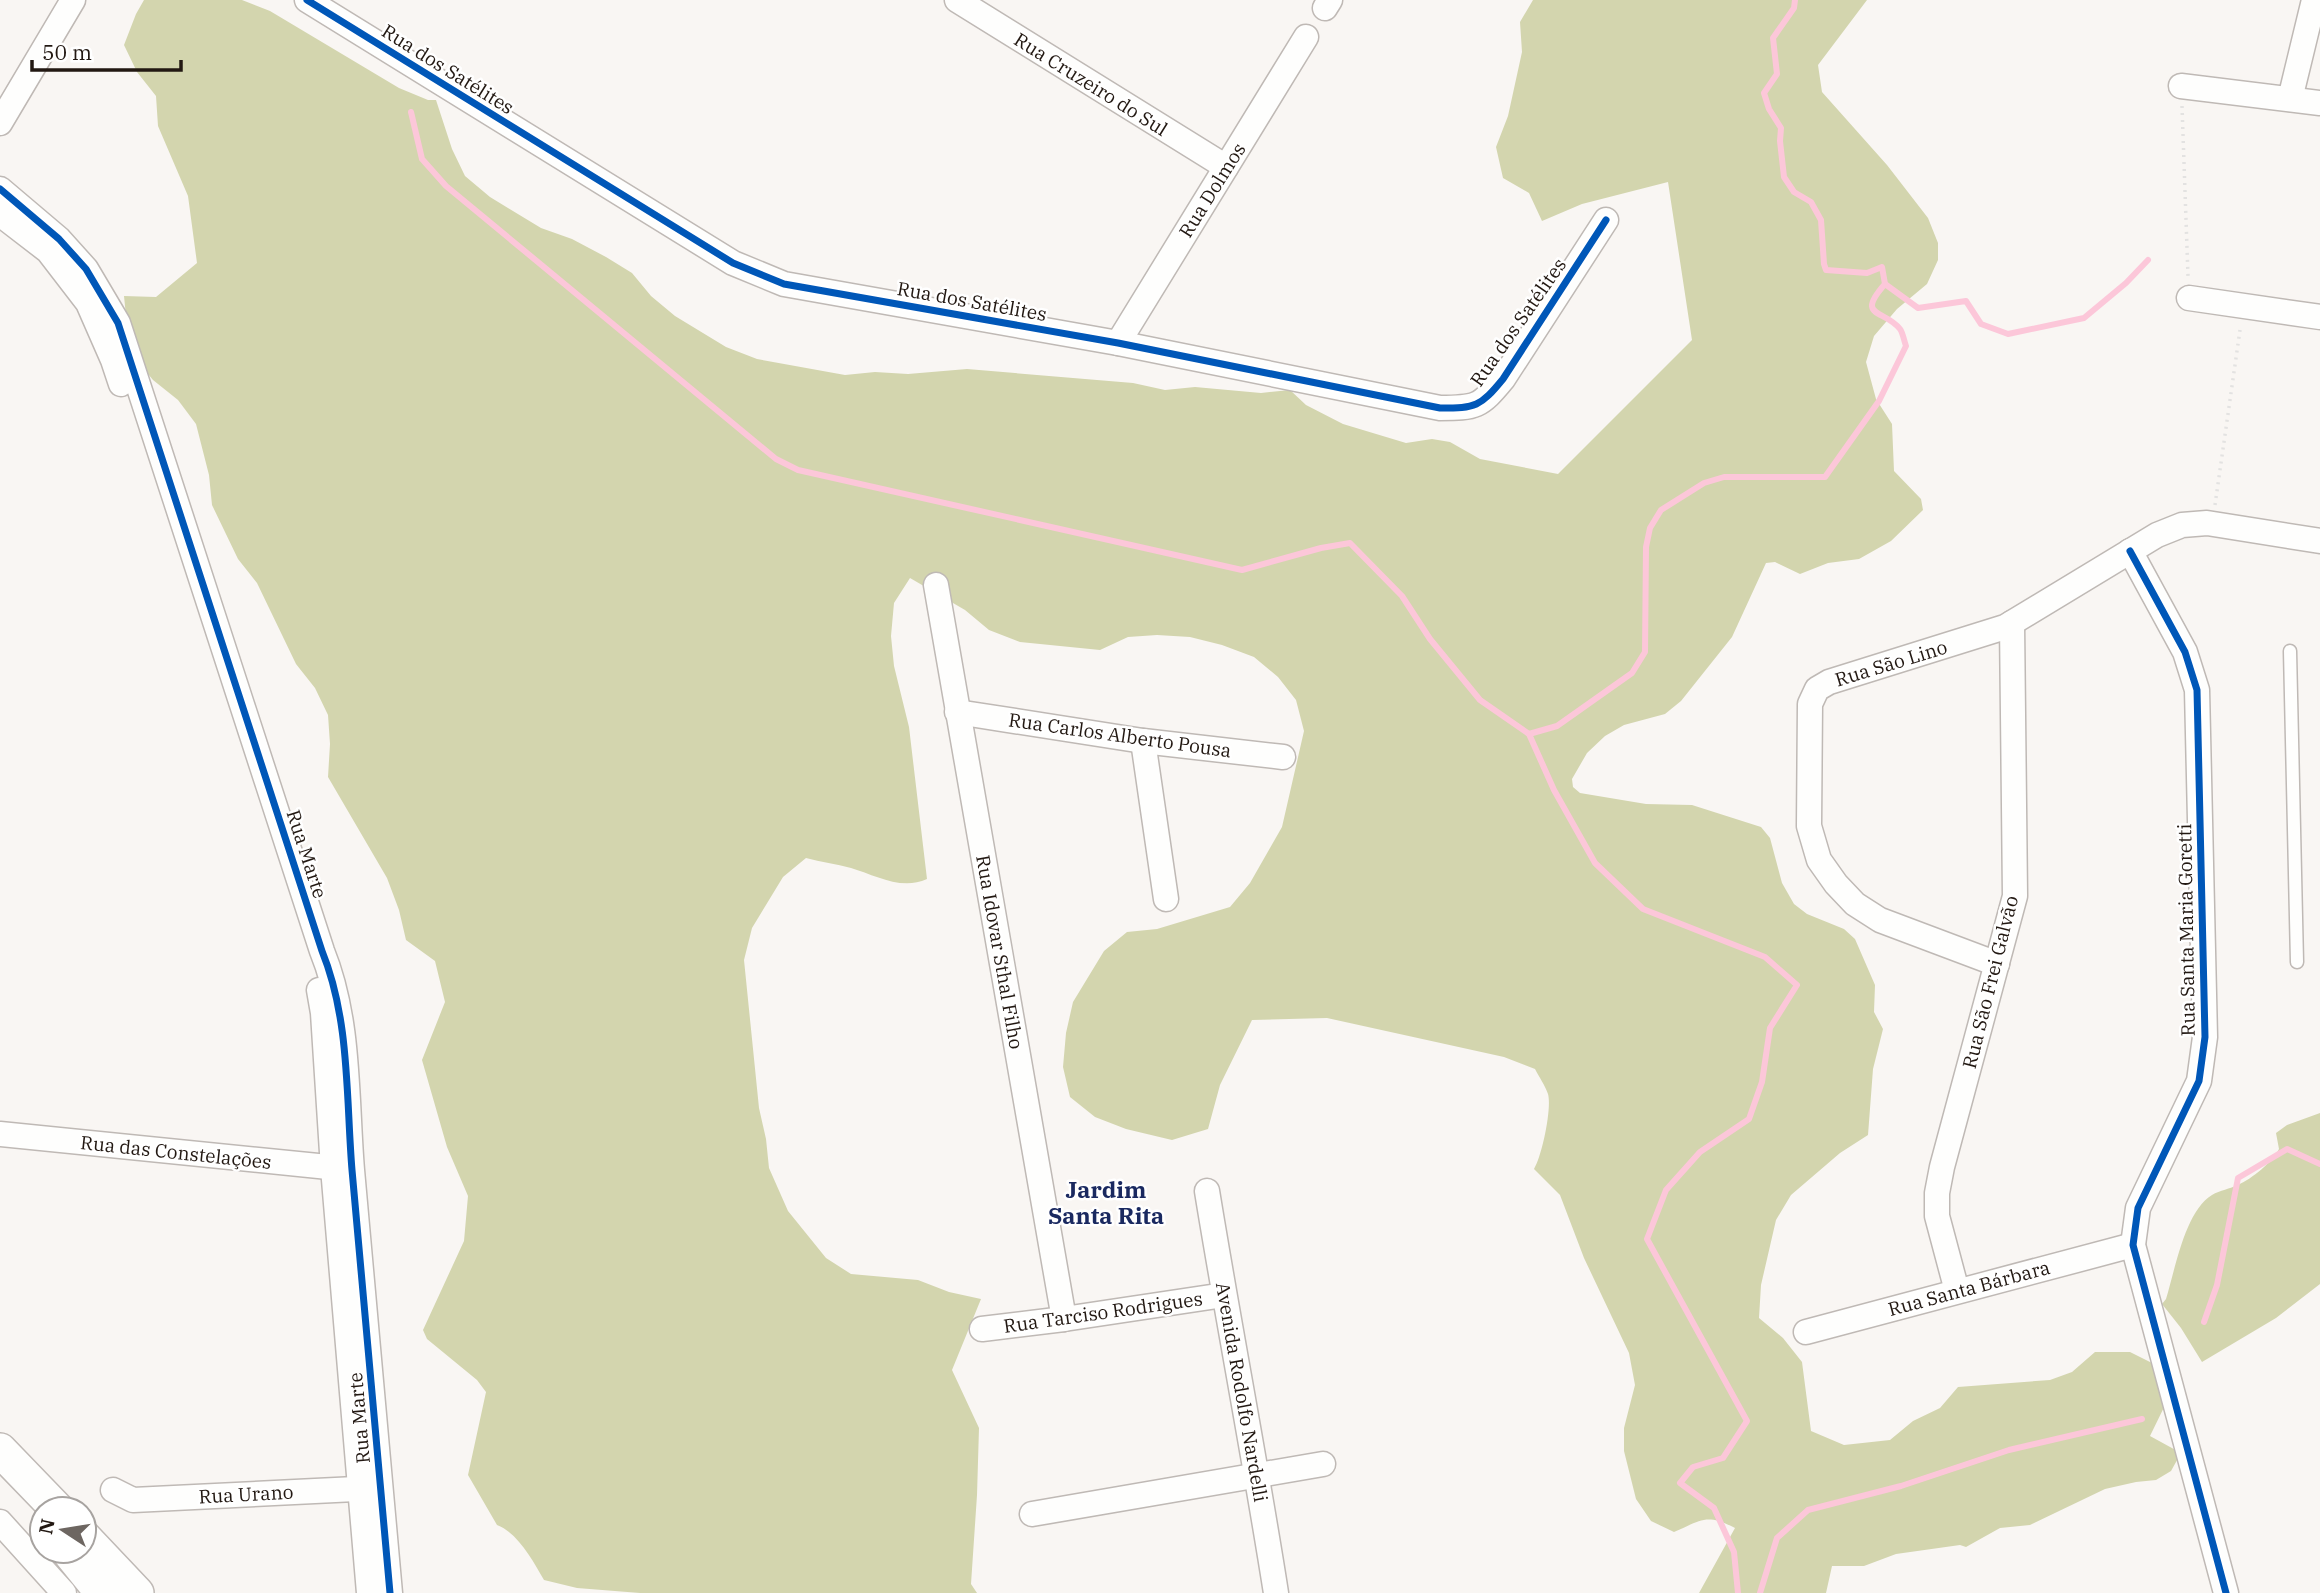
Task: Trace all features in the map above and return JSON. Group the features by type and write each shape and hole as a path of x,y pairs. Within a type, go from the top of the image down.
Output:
{"main road":[{"path":"0,1450 43,1495"},
{"path":"0,1469 28,1502"},
{"path":"98,1552 137,1593"},
{"path":"79,1565 102,1593"}],"street":[{"path":"0,123 73,0"},
{"name":"Rua dos Satélites","path":"307,0 733,263 784,284 1118,343 1440,408 1467,408 1486,400 1503,379 1606,220"},
{"name":"Rua Cruzeiro do Sul","path":"957,0 1226,167"},
{"path":"2290,99 2314,0"},
{"name":"Rua Dolmos","path":"1118,343 1306,37"},
{"path":"2181,86 2320,103"},
{"name":"Rua Marte","path":"0,189 59,239 86,269 118,323 313,924 333,978 343,1034 342,1168"},
{"name":"Rua Marte","path":"0,214 48,251 88,303 113,360 317,983 342,1168 371,1488 390,1593"},
{"path":"2189,298 2320,317"},
{"name":"Rua São Lino","path":"1997,964 1880,920 1855,905 1819,860 1809,826 1810,704 1817,688 2012,624 2157,535 2182,524 2213,524 2320,541"},
{"name":"Rua Santa Maria Goretti","path":"2130,551 2185,652 2197,690 2205,1037 2199,1081 2138,1208 2133,1245 2226,1593"},
{"name":"Rua Idovar Sthal Filho","path":"936,585 1064,1319"},
{"name":"Rua São Frei Galvão","path":"1958,1291 1937,1216 1937,1193 2015,896 2012,624"},
{"name":"Rua Carlos Alberto Pousa","path":"957,712 1143,741 1283,757"},
{"path":"1143,741 1166,899"},
{"name":"Rua das Constelações","path":"0,1134 342,1168"},
{"name":"Avenida Rodolfo Nardelli","path":"1207,1191 1258,1475 1276,1593"},
{"name":"Rua Santa Bárbara","path":"1805,1332 2133,1245"},
{"name":"Rua Tarciso Rodrigues","path":"982,1329 1224,1295"},
{"path":"1032,1514 1323,1464"},
{"name":"Rua Marte","path":"369,1593 371,1488"},
{"name":"Rua Urano","path":"114,1490 133,1500 371,1488"},
{"path":"0,1522 64,1593"}],"lane":[{"path":"2290,651 2297,962"}],"path":[{"path":"2181,86 2189,298"},
{"path":"2213,524 2241,330"}],"green space":[{"path":"144,0 242,0 270,11 399,88 428,100 436,100 452,149 465,176 490,197 541,228 572,239 606,257 632,273 651,296 675,316 726,347 757,359 845,375 967,369 1133,383 1165,390 1195,387 1261,393 1290,390 1306,405 1343,424 1406,443 1432,439 1450,442 1480,459 1558,474 1692,340 1668,182 1582,204 1542,221 1529,193 1503,178 1496,147 1508,116 1522,52 1520,22 1533,0 1867,0 1818,65 1822,92 1887,165 1928,218 1938,243 1938,260 1927,284 1897,309 1874,336 1866,362 1876,399 1892,424 1894,471 1921,499 1923,510 1891,541 1859,559 1828,563 1800,574 1775,562 1766,563 1732,637 1681,701 1665,714 1624,725 1605,736 1587,753 1572,779 1573,787 1580,793 1646,804 1692,805 1761,827 1770,838 1782,883 1794,904 1807,914 1844,929 1855,939 1875,985 1874,1012 1883,1029 1873,1069 1868,1135 1840,1153 1791,1195 1776,1220 1761,1285 1759,1318 1783,1338 1802,1362 1811,1431 1844,1445 1890,1440 1913,1421 1940,1408 1958,1387 2050,1380 2072,1372 2095,1352 2130,1352 2158,1366 2171,1393 2150,1436 2181,1453 2171,1471 2156,1480 2105,1489 2030,1525 2000,1528 1966,1547 1960,1545 1896,1554 1864,1566 1832,1566 1826,1593 1699,1593 1735,1528 1717,1521 1704,1520 1674,1532 1651,1521 1636,1499 1624,1451 1624,1428 1635,1385 1629,1353 1584,1258 1560,1195 1534,1169 1546,1132 1549,1110 1547,1091 1535,1069 1504,1057 1327,1018 1252,1020 1220,1085 1208,1129 1172,1140 1126,1129 1095,1117 1070,1097 1063,1067 1066,1033 1073,1002 1104,951 1127,932 1157,929 1230,907 1250,883 1282,827 1304,731 1296,700 1278,677 1254,657 1222,645 1190,637 1157,635 1128,637 1100,650 1020,642 989,630 965,610 910,578 894,603 891,636 894,666 909,727 927,879 898,883 851,868 806,858 783,877 752,928 744,960 759,1108 769,1168 788,1211 826,1258 851,1274 918,1280 949,1292 981,1299 952,1370 979,1428 971,1584 977,1593 640,1593 577,1588 544,1580 518,1541 497,1525 468,1475 486,1392 477,1380 427,1339 423,1330 464,1241 468,1196 447,1147 422,1060 445,1002 435,961 406,940 387,878 328,777 328,715 315,688 296,664 257,583 238,559 212,505 209,475 196,424 178,400 153,380 134,357 124,296 156,297 197,263 188,196 158,126 156,96 137,72 124,45"},
{"path":"2320,1113 2320,1284 2276,1318 2202,1362 2162,1304 2166,1299 2188,1227 2203,1203 2212,1195 2244,1182 2271,1160 2279,1149 2276,1133 2287,1125"}],"waterway":[{"path":"1529,734 1557,726 1632,673 1645,652 1646,547 1650,528 1661,510 1704,483 1724,477 1825,477 1879,401 1906,346 1900,329 1872,308 1876,295 1885,284 1882,267 1867,273 1826,270 1821,220 1811,202 1794,192 1784,177 1781,128 1769,109 1764,93 1777,74 1773,38 1794,8 1795,0"},
{"path":"411,112 422,159 446,186 776,459 798,470 1242,570 1321,548 1350,543 1402,596 1430,639 1480,700 1529,734 1554,790 1595,863 1643,909 1765,957 1797,985 1770,1028 1762,1082 1749,1119 1700,1152 1666,1190 1647,1239 1747,1421 1723,1458 1693,1467 1680,1483 1714,1508 1734,1552 1738,1593"},
{"path":"1885,284 1918,308 1966,301 1981,324 2008,334 2084,318 2126,283 2148,260"},
{"path":"2204,1322 2217,1285 2238,1178 2287,1149 2320,1164"},
{"path":"1760,1593 1777,1538 1808,1510 1901,1486 2009,1450 2142,1419"}],"cycle path":[{"path":"307,0 733,263 784,284 1118,343 1440,408 1476,404 1503,379 1606,220"},
{"path":"0,189 59,239 86,269 118,323 331,977 338,1004 345,1059 352,1170 390,1593"},
{"path":"2130,551 2185,652 2197,690 2205,1037 2199,1081 2138,1208 2133,1245 2226,1593"}],"district":[{"name":"Jardim Santa Rita","path":"1106,1203"}]}
